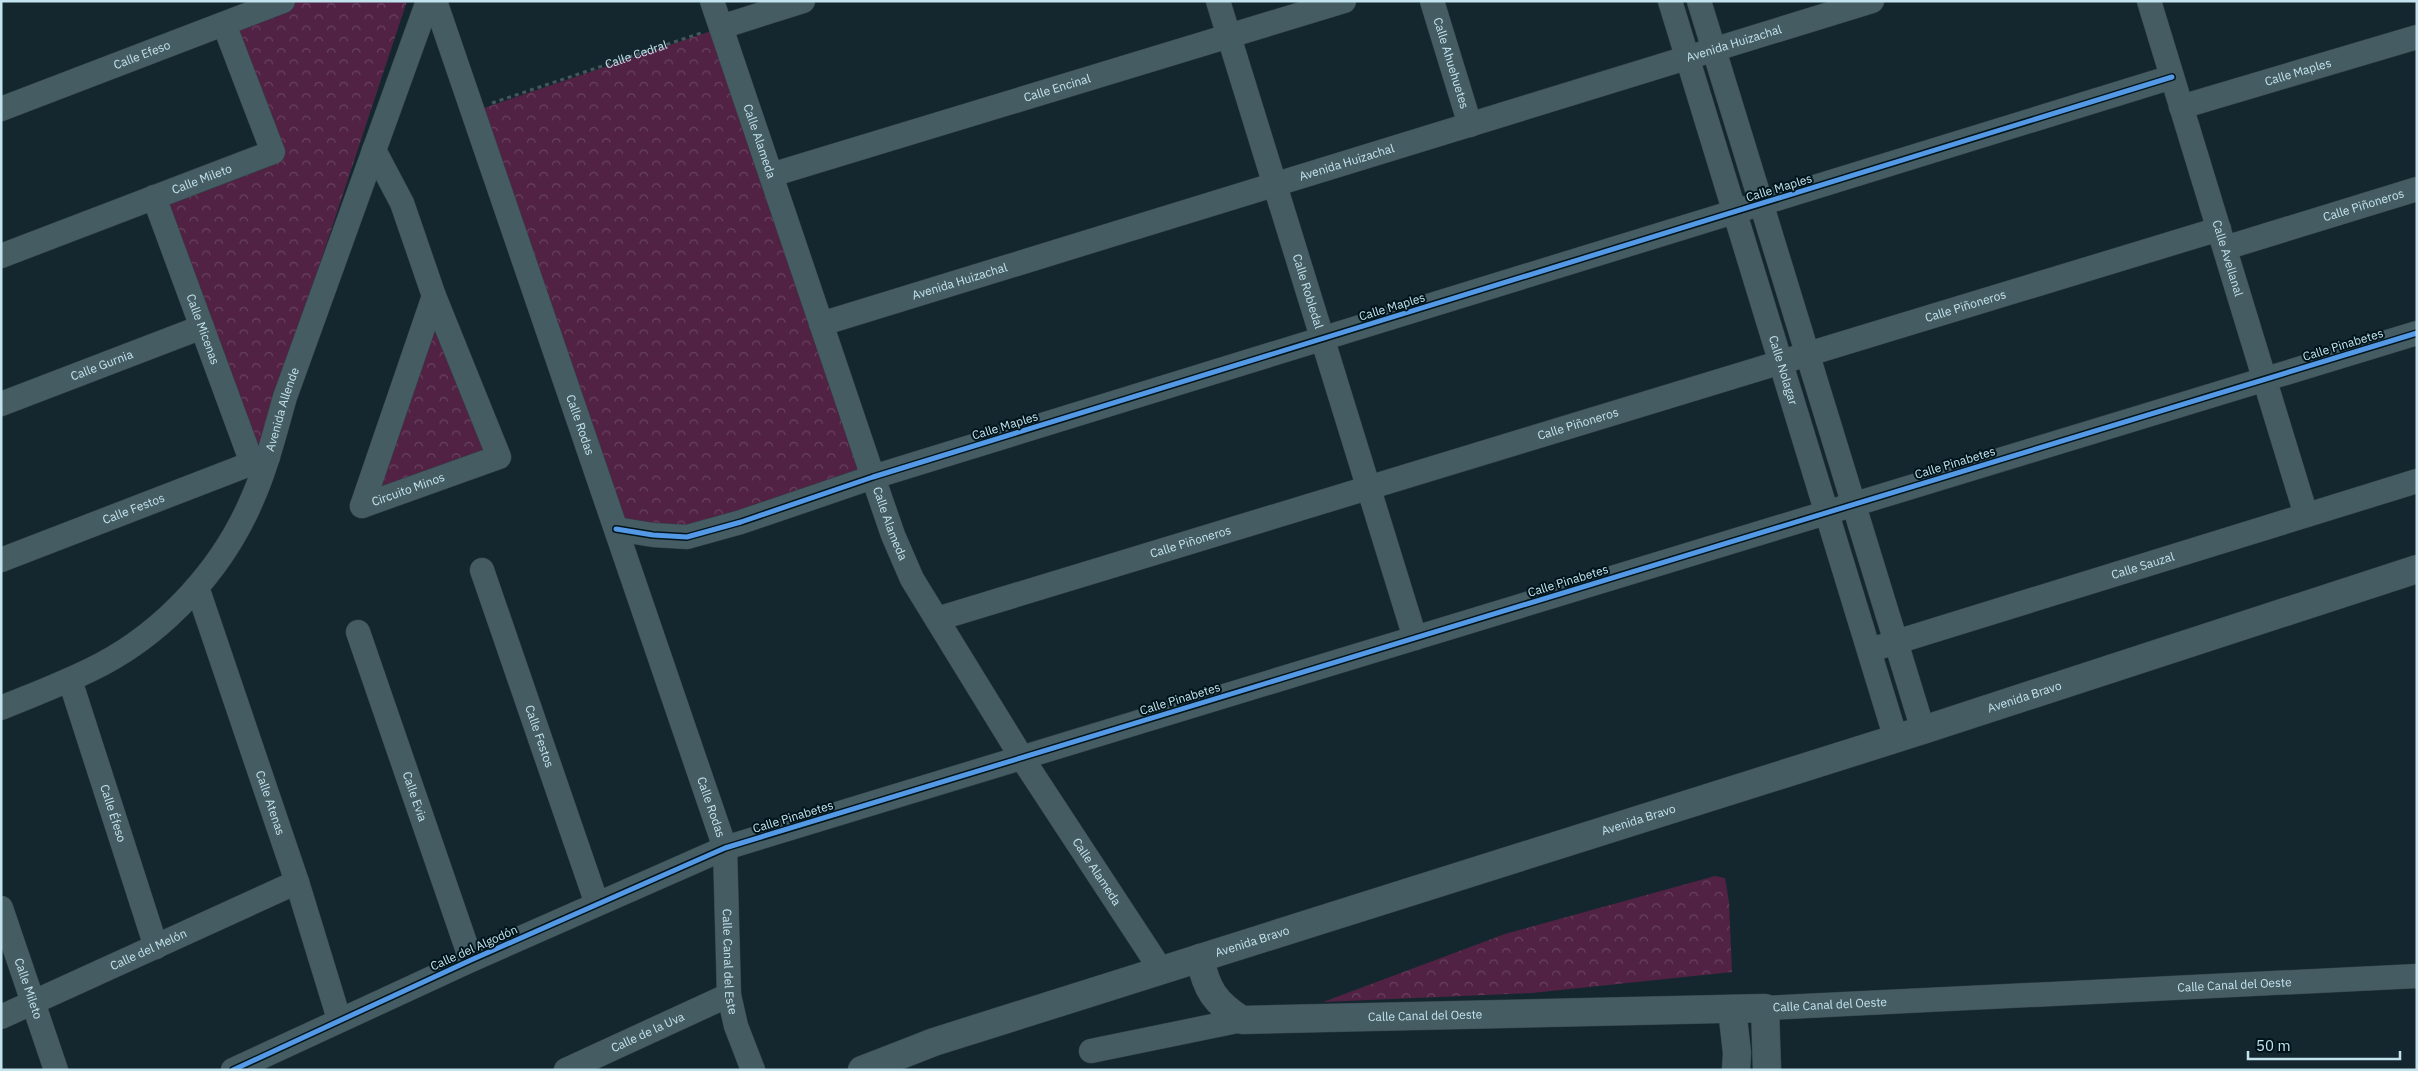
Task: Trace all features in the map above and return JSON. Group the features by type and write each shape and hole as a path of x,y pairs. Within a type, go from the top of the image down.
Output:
{"main road":[{"name":"Avenida Bravo","path":"862,1070 934,1042 1923,730 2417,569"},
{"path":"1200,958 1204,977 1211,993 1225,1009 1242,1020"},
{"path":"1765,1008 1767,1070"},
{"name":"Calle Canal del Oeste","path":"1242,1020 1765,1008"},
{"path":"1732,1009 1737,1052 1736,1070"}],"street":[{"name":"Calle Efeso","path":"1,109 283,1"},
{"name":"Avenida Allende","path":"1,708 70,680 104,663 142,638 196,587 221,555 251,503 260,460 285,398 428,1"},
{"name":"Calle Rodas","path":"435,1 725,848"},
{"name":"Calle Alameda","path":"712,1 893,535 912,579 1022,758 1161,970"},
{"path":"721,26 803,1"},
{"name":"Calle Robledal","path":"1218,1 1415,638"},
{"name":"Calle Encinal","path":"771,175 1344,1"},
{"name":"Calle Ahuehuetes","path":"1432,1 1470,125"},
{"name":"Calle Nolagar","path":"1670,1 1896,738"},
{"path":"1699,1 1923,730"},
{"name":"Avenida Huizachal","path":"821,324 1872,1"},
{"name":"Calle Avellanal","path":"2149,1 2306,516"},
{"name":"Calle Mileto","path":"1,256 273,152 224,24"},
{"name":"Calle Maples","path":"2181,106 2417,37"},
{"name":"Calle Maples","path":"616,529 653,535 687,537 741,522 873,477 2172,77"},
{"name":"Circuito Minos","path":"374,150 402,203 434,296 499,457 362,506 434,296"},
{"name":"Calle Piñoneros","path":"937,619 1807,354 2222,238 2417,189"},
{"name":"Calle Micenas","path":"154,197 202,327 260,460"},
{"name":"Calle Gurnia","path":"1,404 202,327"},
{"name":"Calle Pinabetes","path":"725,848 2417,333"},
{"name":"Calle Festos","path":"1,560 260,460"},
{"name":"Calle Sauzal","path":"1869,650 2417,481"},
{"name":"Calle Festos","path":"482,570 597,904"},
{"name":"Calle Atenas","path":"196,587 296,882 340,1019"},
{"name":"Calle Evia","path":"358,632 471,960"},
{"name":"Calle Éfeso","path":"70,680 156,947"},
{"name":"Calle del Algodón","path":"233,1070 340,1019 725,848"},
{"name":"Calle Canal del Este","path":"725,848 729,995 736,1026 753,1070"},
{"name":"Calle del Melón","path":"1,1017 296,882"},
{"name":"Calle Mileto","path":"1,908 56,1070"},
{"name":"Calle Canal del Oeste","path":"1765,1008 2417,976"},
{"name":"Calle de la Uva","path":"566,1070 729,995"},
{"name":"Calle Canal del Oeste","path":"1091,1051 1242,1020"}],"green space":[{"path":"295,1 407,1 259,448 151,195 277,143 234,24"},
{"path":"720,28 870,475 688,534 618,527 475,111"},
{"path":"434,301 496,455 365,502"},
{"path":"1715,876 1725,878 1729,902 1732,972 1532,993 1323,1002 1505,934"}],"cycle path":[{"path":"616,529 653,535 687,537 741,522 873,477 2172,77"},
{"path":"233,1070 471,960 725,848 2417,333"}]}
